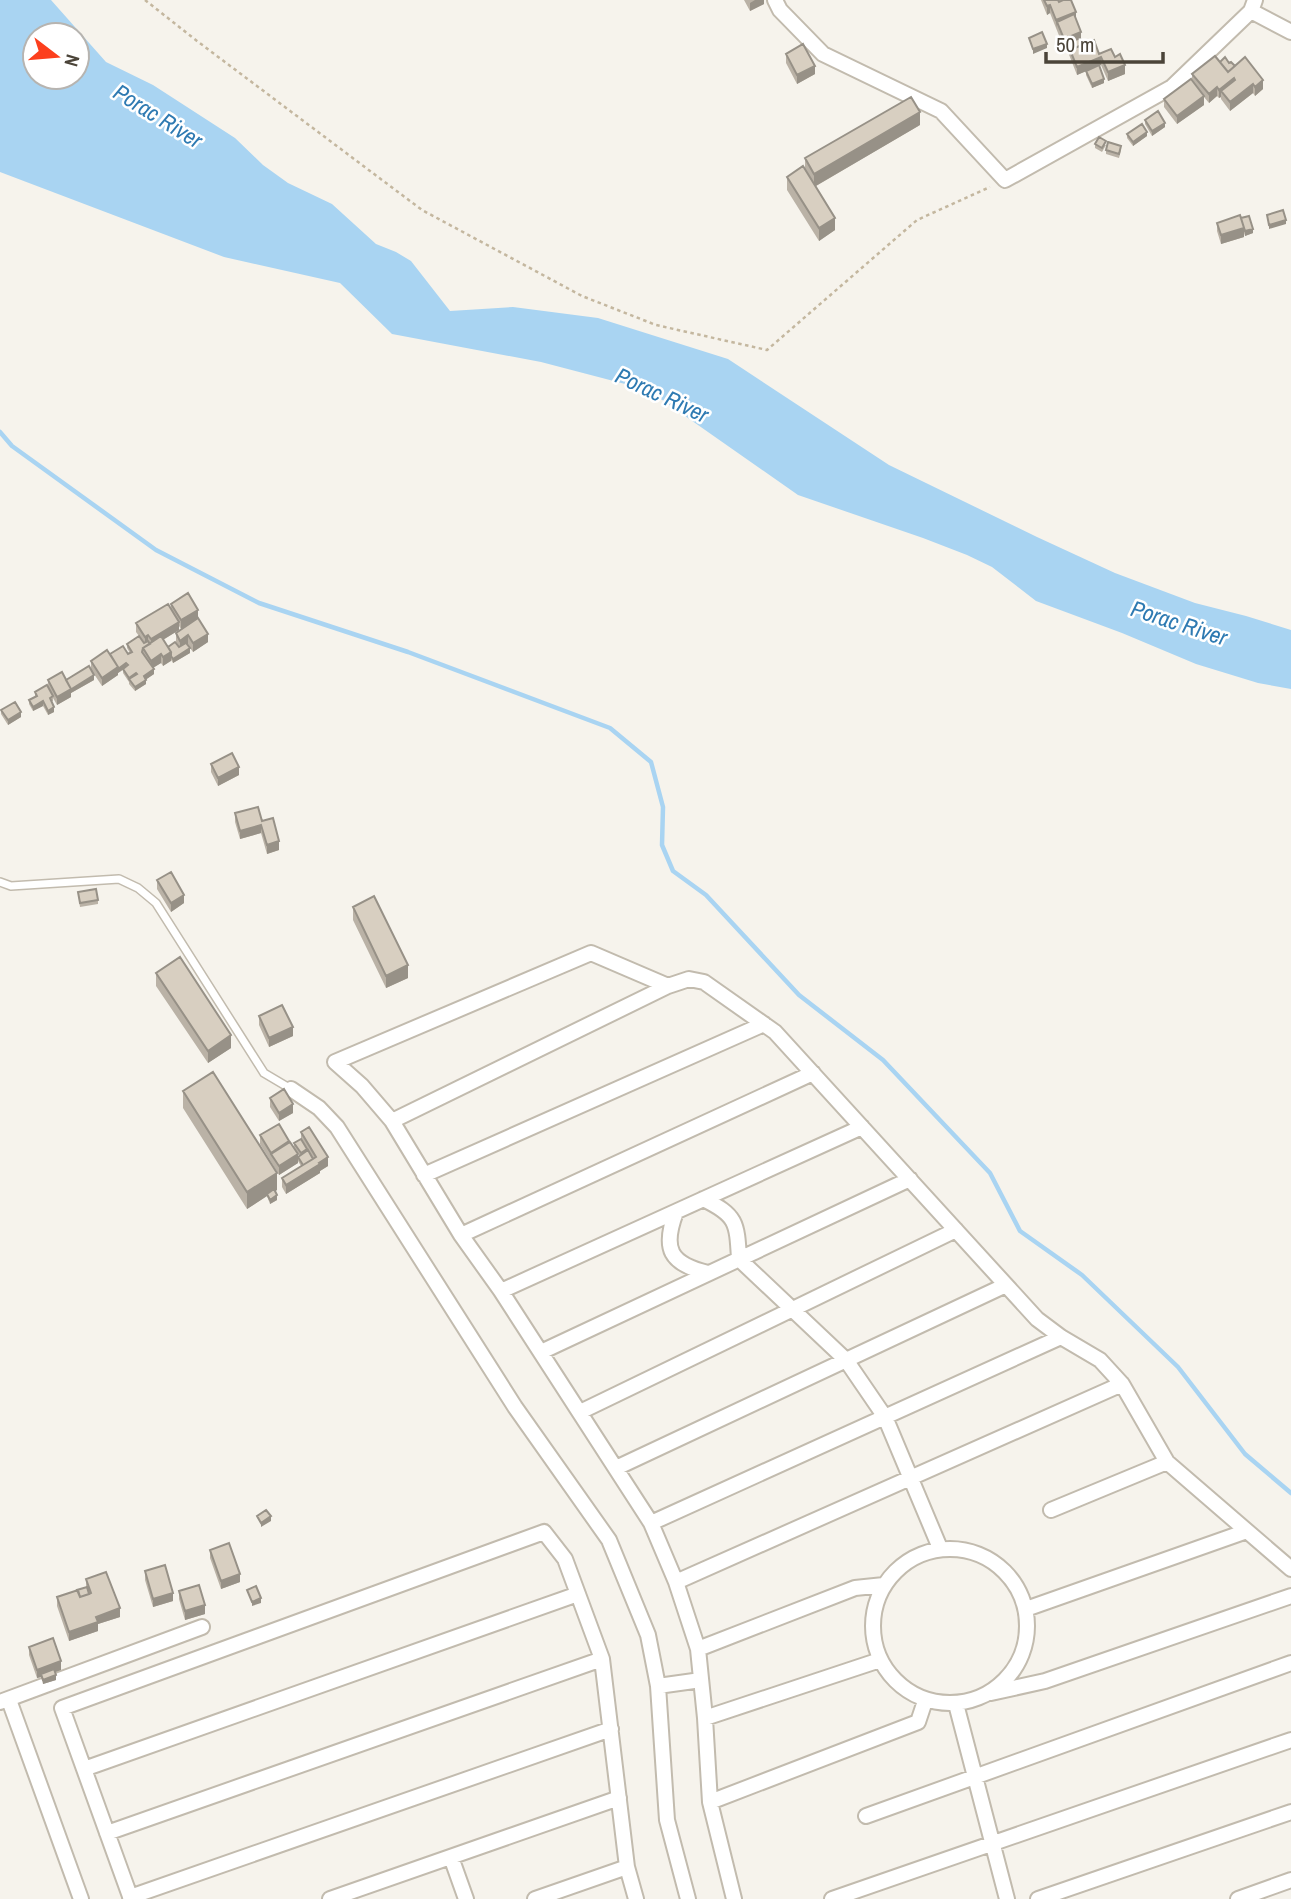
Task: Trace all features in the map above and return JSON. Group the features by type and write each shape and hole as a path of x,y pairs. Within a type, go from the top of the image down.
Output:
{"street":[{"path":"775,0 780,10 824,54 941,111 1005,180 1172,88 1253,5 1291,32"},
{"path":"668,986 591,953 335,1062 362,1086 392,1121 461,1235 501,1291 651,1523 676,1581 698,1649 710,1802 734,1899"},
{"path":"392,1121 668,986 689,979 704,982 775,1032 1037,1319 1061,1337 1101,1360 1122,1384 1167,1462 1291,1569"},
{"path":"425,1175 764,1024"},
{"path":"461,1235 813,1073"},
{"path":"291,1088 319,1108 337,1127 514,1407 609,1540 648,1635 658,1686 667,1820 688,1899"},
{"path":"501,1291 862,1127"},
{"path":"541,1352 910,1179"},
{"path":"703,1199 723,1209 733,1220 738,1234 739,1259 846,1360 885,1417 940,1548"},
{"path":"676,1212 668,1239 672,1252 680,1263 708,1273"},
{"path":"580,1412 956,1230"},
{"path":"616,1468 1006,1285"},
{"path":"651,1523 1061,1337"},
{"path":"676,1581 1122,1384"},
{"path":"1051,1510 1167,1462"},
{"path":"1026,1609 1247,1531"},
{"path":"611,1729 130,1898 62,1708 544,1532 565,1559 602,1659 611,1729 627,1867 636,1899"},
{"path":"990,1693 1013,1671 1026,1642 1026,1609 1009,1575 978,1553 940,1548 908,1560 884,1585 872,1622 880,1660 898,1685 925,1701 956,1704 990,1693 1045,1682 1291,1596"},
{"path":"698,1649 855,1588 884,1585"},
{"path":"83,1769 578,1594"},
{"path":"81,1899 4,1701 202,1627"},
{"path":"107,1833 602,1659"},
{"path":"705,1718 880,1660"},
{"path":"866,1816 1291,1663"},
{"path":"658,1686 701,1680"},
{"path":"710,1802 918,1721 925,1701"},
{"path":"956,1704 1007,1899"},
{"path":"832,1899 1291,1740"},
{"path":"330,1899 350,1896 619,1798"},
{"path":"1038,1899 1291,1812"},
{"path":"451,1857 466,1899"},
{"path":"535,1899 627,1867"},
{"path":"1238,1899 1291,1880"}],"lane":[{"path":"0,882 11,886 119,879 138,888 156,903 264,1073 291,1088"}],"path":[{"path":"145,0 422,210 582,296 656,325 767,350 917,220 1005,180"}],"water":[{"name":"Porac River","path":"0,0 51,0 70,21 21,21 21,91 91,91 91,45 106,62 153,85 235,138 263,165 288,183 332,204 376,244 411,261 450,311 513,307 598,318 728,359 889,465 1037,537 1115,573 1195,603 1291,630 1291,689 1258,683 1196,664 1036,601 992,567 967,555 798,495 648,390 541,362 392,334 340,283 224,257 0,172"}],"building":[{"path":"1044,0 1071,0 1076,12 1056,20 1050,5 1047,6"},
{"path":"1074,14 1081,32 1064,39 1057,22"},
{"path":"1042,32 1047,44 1033,49 1029,38"},
{"path":"1080,38 1082,45 1070,50 1070,54 1066,44"},
{"path":"1094,40 1099,54 1111,49 1115,57 1120,54 1125,65 1108,72 1101,57 1077,67 1070,50"},
{"path":"803,44 815,66 797,75 786,54"},
{"path":"1215,56 1228,72 1245,57 1263,80 1255,87 1253,84 1230,102 1221,91 1235,80 1234,78 1209,94 1192,74"},
{"path":"1225,57 1235,66 1228,72 1220,62"},
{"path":"1099,65 1104,79 1092,84 1086,71"},
{"path":"1191,79 1204,96 1177,116 1164,99"},
{"path":"911,97 920,112 814,174 805,158"},
{"path":"1158,111 1165,123 1152,131 1145,120"},
{"path":"1142,124 1147,132 1133,142 1127,134"},
{"path":"1099,137 1106,141 1102,148 1095,144"},
{"path":"1108,142 1121,146 1119,154 1106,150"},
{"path":"803,166 835,218 819,228 787,177"},
{"path":"1283,210 1286,220 1269,225 1267,215"},
{"path":"1240,215 1244,228 1221,235 1217,223"},
{"path":"1249,216 1253,229 1245,231 1241,218"},
{"path":"188,593 198,610 181,620 171,604"},
{"path":"168,604 179,622 151,639 148,635 145,637 136,623"},
{"path":"198,618 208,634 193,643 188,635 180,641 176,633"},
{"path":"139,636 144,643 148,641 150,644 143,648 142,652 154,669 144,676 146,680 135,687 129,679 137,674 129,678 123,669 128,665 126,663 118,669 110,654 123,646 128,654 132,652 127,644"},
{"path":"161,636 171,652 163,657 161,654 151,661 143,648"},
{"path":"175,642 179,647 186,643 190,648 173,659 168,647"},
{"path":"107,650 118,667 102,678 91,661"},
{"path":"89,666 94,675 70,690 66,680"},
{"path":"62,672 71,689 57,697 48,680"},
{"path":"47,685 53,696 50,698 54,707 48,711 43,701 33,707 29,700 37,696 35,692"},
{"path":"15,702 21,712 8,720 1,710"},
{"path":"232,753 239,767 218,778 211,764"},
{"path":"258,807 262,821 273,818 279,841 267,845 261,825 240,831 235,813"},
{"path":"171,872 184,895 171,903 157,880"},
{"path":"96,889 98,900 80,903 78,892"},
{"path":"374,896 408,965 386,976 353,907"},
{"path":"180,957 231,1035 208,1051 156,973"},
{"path":"282,1005 293,1027 269,1038 259,1016"},
{"path":"213,1072 277,1173 247,1192 183,1091"},
{"path":"284,1089 293,1104 279,1113 270,1098"},
{"path":"279,1124 289,1141 271,1153 260,1135"},
{"path":"309,1127 328,1157 286,1185 282,1178 316,1157 301,1132"},
{"path":"301,1139 307,1149 301,1153 294,1143"},
{"path":"290,1142 298,1154 279,1166 271,1154"},
{"path":"308,1150 313,1159 303,1165 298,1157"},
{"path":"274,1189 277,1195 270,1200 267,1194"},
{"path":"266,1510 271,1516 261,1523 257,1516"},
{"path":"229,1543 240,1574 221,1581 210,1550"},
{"path":"165,1565 173,1593 153,1599 145,1571"},
{"path":"106,1572 120,1608 96,1617 98,1622 69,1632 57,1597 78,1590 80,1597 91,1593 86,1579"},
{"path":"199,1585 205,1605 185,1611 179,1591"},
{"path":"256,1586 261,1598 252,1602 247,1590"},
{"path":"87,1587 89,1594 80,1597 77,1590"},
{"path":"53,1638 61,1661 37,1670 29,1647"},
{"path":"54,1669 56,1675 43,1680 41,1674"}],"waterway":[{"path":"0,432 12,446 156,550 259,603 408,652 610,728 651,762 663,807 662,845 673,871 706,895 799,995 883,1060 990,1173 1020,1231 1082,1275 1178,1367 1245,1454 1291,1493"}]}
